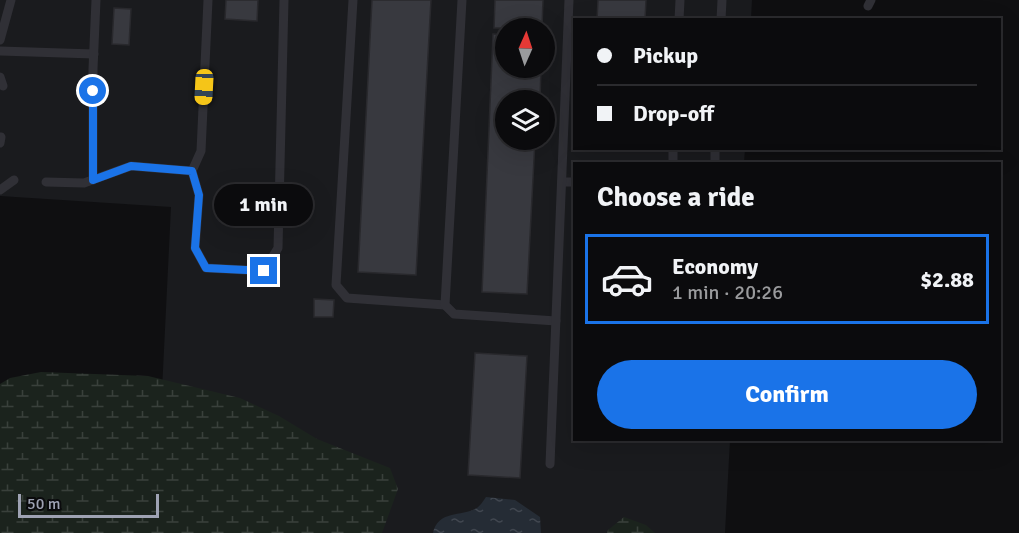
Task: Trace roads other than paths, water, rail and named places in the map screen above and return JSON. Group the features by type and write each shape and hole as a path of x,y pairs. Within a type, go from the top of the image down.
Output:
{"lane":[{"path":"0,40 11,0"},
{"path":"93,180 96,0"},
{"path":"208,0 201,152 192,171 199,195 195,248 206,268 264,271 278,248 284,0"},
{"path":"353,0 336,285 347,298 445,305 454,314 556,321"},
{"path":"445,305 462,0"},
{"path":"550,464 569,0"},
{"path":"679,18 680,0"},
{"path":"721,18 722,0"},
{"path":"0,51 94,54"},
{"path":"46,182 84,183 131,166 192,171"},
{"path":"1,186 14,180"},
{"path":"562,182 573,182"}],"water":[{"path":"486,497 515,500 540,517 541,533 433,533 445,517 471,511 477,508"}]}
